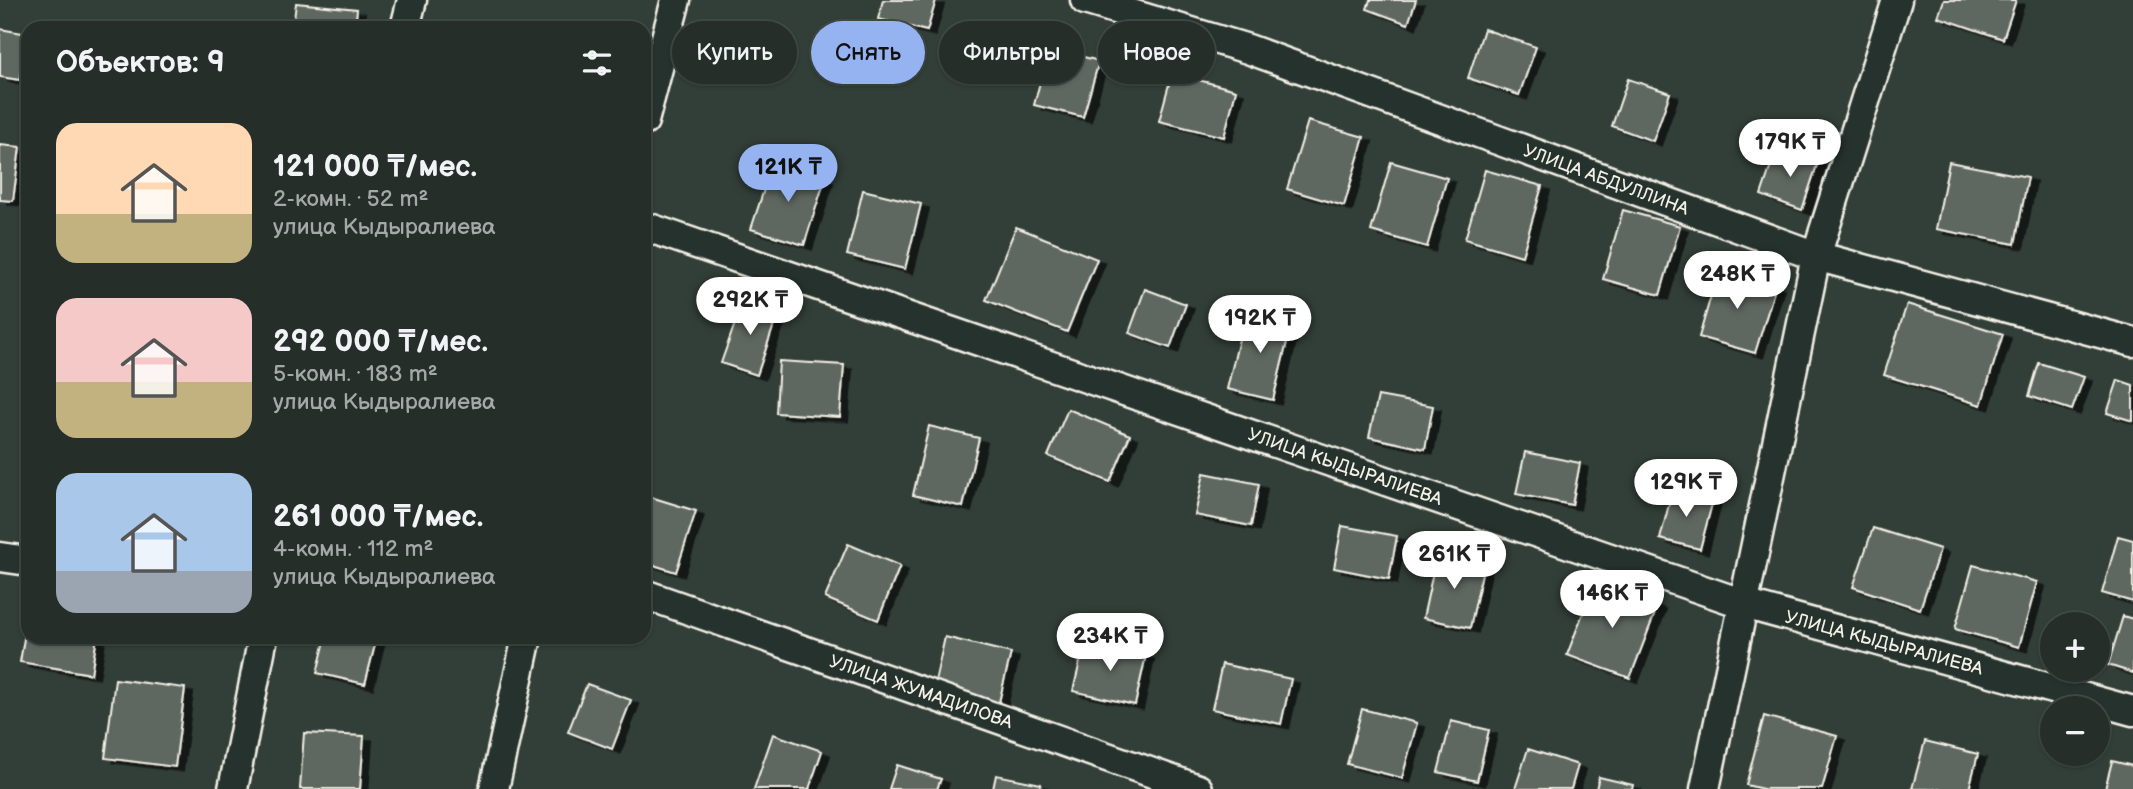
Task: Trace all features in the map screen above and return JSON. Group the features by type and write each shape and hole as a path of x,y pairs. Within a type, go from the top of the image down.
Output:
{"street":[{"path":"407,21 412,0"},
{"path":"651,95 676,0"},
{"name":"УЛИЦА АБДУЛЛИНА","path":"1085,0 1248,50 1815,256 2133,342"},
{"path":"1705,789 1815,256 1897,0"},
{"name":"УЛИЦА КЫДЫРАЛИЕВА","path":"651,228 1744,604 2133,711"},
{"path":"0,557 21,560"},
{"name":"УЛИЦА ЖУМАДИЛОВА","path":"651,596 1198,789"},
{"path":"233,789 262,644"},
{"path":"494,789 525,644"}],"building":[{"path":"883,0 936,0 927,31 925,21 878,19"},
{"path":"1370,0 1416,0 1408,24 1367,9"},
{"path":"1944,0 2016,0 2003,39 1938,17"},
{"path":"296,3 357,9 356,21 294,21"},
{"path":"0,29 21,33 20,80 0,77"},
{"path":"1484,29 1536,47 1519,95 1468,78"},
{"path":"1084,57 1098,61 1083,117 1034,105 1040,84 1084,84"},
{"path":"1628,79 1670,93 1653,141 1612,126"},
{"path":"1169,84 1213,84 1236,90 1224,137 1159,121"},
{"path":"1308,121 1364,137 1344,206 1287,189"},
{"path":"0,145 20,147 13,201 0,200"},
{"path":"1777,148 1818,162 1802,210 1761,195"},
{"path":"773,162 825,179 804,245 751,229"},
{"path":"1391,162 1447,178 1427,247 1371,231"},
{"path":"1949,162 2028,177 2015,244 1936,229"},
{"path":"1485,170 1542,186 1522,256 1465,239"},
{"path":"863,190 921,204 905,269 847,255"},
{"path":"1623,210 1680,226 1660,295 1603,279"},
{"path":"1016,227 1097,259 1067,332 986,300"},
{"path":"1719,268 1776,285 1755,353 1699,337"},
{"path":"1145,289 1186,304 1170,348 1129,333"},
{"path":"744,298 779,310 757,375 721,363"},
{"path":"1907,304 2003,334 1981,405 1884,375"},
{"path":"1246,310 1292,321 1273,400 1227,389"},
{"path":"779,361 844,365 840,417 776,413"},
{"path":"2039,363 2084,377 2072,410 2029,396"},
{"path":"2118,380 2133,385 2133,421 2107,413"},
{"path":"1378,396 1433,406 1425,449 1369,437"},
{"path":"1068,409 1130,435 1110,482 1048,456"},
{"path":"929,426 979,438 963,507 913,495"},
{"path":"1525,452 1580,463 1572,505 1516,494"},
{"path":"1204,473 1259,484 1251,526 1195,515"},
{"path":"1673,489 1713,500 1700,549 1660,539"},
{"path":"651,497 696,511 676,572 651,564"},
{"path":"1342,526 1397,536 1389,579 1334,568"},
{"path":"1873,528 1940,549 1920,609 1853,587"},
{"path":"2118,536 2133,540 2133,602 2102,593"},
{"path":"848,544 900,566 878,620 825,598"},
{"path":"1437,554 1484,564 1470,628 1423,618"},
{"path":"1973,565 2037,582 2019,647 1955,629"},
{"path":"1595,582 1658,605 1630,678 1567,655"},
{"path":"2123,616 2133,619 2133,673 2110,666"},
{"path":"945,637 1011,653 997,710 932,695"},
{"path":"1085,641 1146,655 1135,705 1073,691"},
{"path":"23,644 96,644 91,674 20,662"},
{"path":"324,644 375,644 365,684 317,673"},
{"path":"1222,664 1291,679 1281,724 1212,709"},
{"path":"115,679 185,688 175,767 105,758"},
{"path":"587,684 631,700 612,749 568,732"},
{"path":"1362,709 1417,723 1402,778 1347,764"},
{"path":"1764,716 1837,736 1822,789 1763,789 1746,785"},
{"path":"1451,721 1489,730 1477,781 1438,772"},
{"path":"304,733 364,736 360,789 300,789"},
{"path":"773,734 822,751 809,789 754,789"},
{"path":"1925,741 1978,754 1969,789 1912,789"},
{"path":"1528,749 1578,765 1571,789 1515,789"},
{"path":"2112,761 2133,766 2133,789 2105,789"},
{"path":"897,765 941,779 937,789 889,789"},
{"path":"996,775 1041,784 1040,789 993,789"},
{"path":"1599,777 1633,785 1632,789 1596,789"}]}
